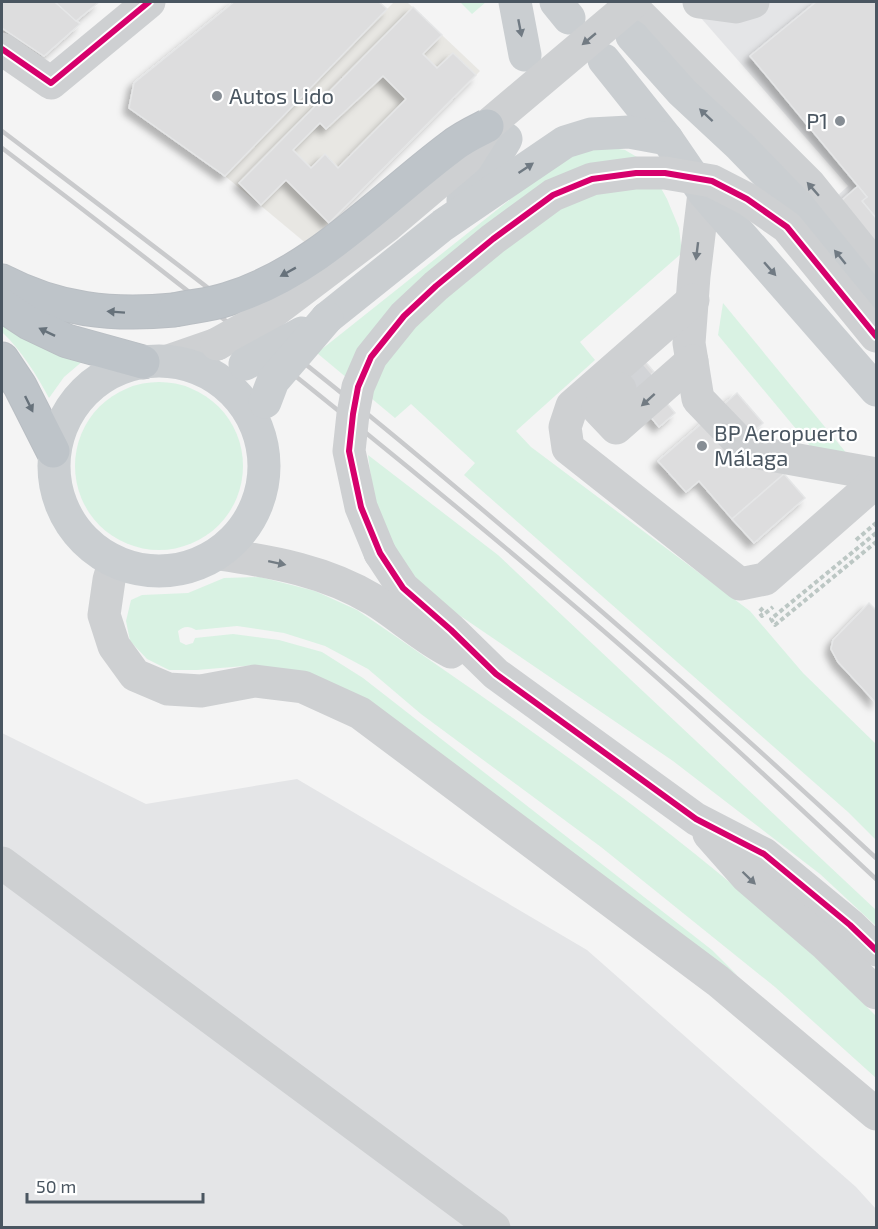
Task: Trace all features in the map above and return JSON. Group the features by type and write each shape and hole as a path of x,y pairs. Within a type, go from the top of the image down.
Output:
{"highway":[{"path":"2,281 26,293 73,307 111,312 137,313 174,310 228,300 267,283 308,260 343,235 453,145 496,133"},
{"path":"2,305 29,323 67,341 155,361"},
{"path":"2,359 20,386 53,452"}],"main road":[{"path":"515,2 525,55"},
{"path":"632,36 682,92 740,146 799,207 876,303"},
{"path":"604,60 667,139 704,193 868,381"},
{"path":"327,318 273,381 260,412 264,481 256,509 241,534 219,554 186,569 149,572 114,563 86,544 65,517 54,485 53,452 63,419 83,392 110,372 155,361 231,371 277,348 327,318 443,225 565,142 591,134 629,132 667,139"},
{"path":"443,225 490,166 496,133"},
{"path":"231,371 239,398 260,412"}],"street":[{"path":"2,49 51,83 149,2"},
{"path":"627,2 810,185 876,267"},
{"path":"155,361 217,344 269,315 388,225 466,159 634,2"},
{"path":"699,2 736,7 753,2"},
{"path":"876,336 787,227 747,199 712,180 665,173 636,173 592,179 553,195 493,239 404,316 371,357 358,387 349,451 361,507 380,553 403,588 496,674 696,819 764,854 850,925 876,950"},
{"path":"704,193 691,330 698,399 748,451 873,480"},
{"path":"648,365 691,330"},
{"path":"620,389 598,409 616,428 691,330"},
{"path":"691,330 572,406 565,427 568,448 740,584 765,579 873,480"},
{"path":"868,381 876,404"},
{"path":"219,554 278,563 326,576 373,600 441,647 496,674"},
{"path":"114,563 104,615 114,646 135,675 168,689 201,691 255,681 303,687 360,713 718,981 876,1114"},
{"path":"696,819 747,877 826,945 876,993"},
{"path":"2,863 494,1227"}],"path":[{"path":"876,533 771,619 775,625 876,542"}],"shaded area":[{"path":"234,2 379,2 387,9 394,2 407,2 480,71 308,245 225,176 129,108 134,83"},
{"name":"P1","path":"687,2 876,2 876,283 819,213 848,186"},
{"path":"2,733 146,804 297,779 587,950 856,1187 876,1209 876,1227 2,1227"}],"green space":[{"path":"460,2 486,2 472,14"},
{"path":"600,146 625,150 647,163 667,199 679,228 682,253 580,342 595,360 516,431 531,447 750,611 803,673 876,744 876,840 848,812 464,475 475,463 411,404 395,418 317,353 557,162"},
{"path":"723,303 848,455 811,447 718,335"},
{"path":"2,317 84,360 64,377 49,398 28,363 2,332"},
{"path":"159,382 175,383 191,388 219,406 237,434 242,450 242,482 237,498 219,526 191,544 175,549 159,550 143,549 127,544 99,526 81,498 76,482 75,466 76,450 81,434 99,406 127,388 143,383"},
{"path":"368,455 498,555 876,910 876,926 820,874 673,761 437,600 404,570 376,515"},
{"path":"260,577 315,591 357,610 561,752 627,801 756,904 876,1016 876,1078 775,987 601,847 421,714 368,669 325,646 284,633 237,626 196,630 187,627 178,631 180,642 186,645 193,643 195,638 233,634 279,640 322,652 363,678 712,950 737,975 356,696 257,665 169,670 147,659 130,641 126,621 131,600 142,595 188,593 224,578"}],"building":[{"path":"2,2 55,2 80,24 44,56 2,28"},
{"path":"55,2 99,2 76,21"},
{"name":"Autos Lido","path":"234,2 379,2 387,9 225,176 129,108 134,83"},
{"name":"P1","path":"816,2 876,2 876,218 862,201 867,197 750,56"},
{"path":"413,7 442,35 423,54 437,68 453,53 476,75 329,223 286,180 261,205 239,183","holes":["383,76 406,99 338,168 325,154 311,168 293,150 320,123 326,129"]},
{"path":"858,186 867,197 862,201 876,218 876,258 834,207"},
{"path":"643,359 654,372 626,396 615,383"},
{"path":"650,383 675,413 659,427 634,397"},
{"path":"737,393 763,423 750,435 784,474 732,519 699,481 686,492 658,461"},
{"path":"784,474 805,498 754,543 732,519"},
{"path":"869,603 876,610 876,703 838,662 831,649 833,640"}],"tunnel":[{"path":"620,389 648,365"}],"railway":[{"path":"2,131 252,322 399,440 641,646 876,858"},
{"path":"2,148 300,380 520,560 664,684 876,879"}],"cycle path":[{"path":"2,49 51,83 149,2"},
{"path":"876,336 787,227 747,199 712,181 665,173 636,173 592,179 553,195 493,239 404,316 371,357 358,387 349,451 361,507 380,553 403,588 496,674 696,819 764,854 850,925 876,950"}],"place":[{"name":"Autos Lido","path":"217,96"},
{"name":"P1","path":"840,121"},
{"name":"BP Aeropuerto Málaga","path":"702,446"}]}
